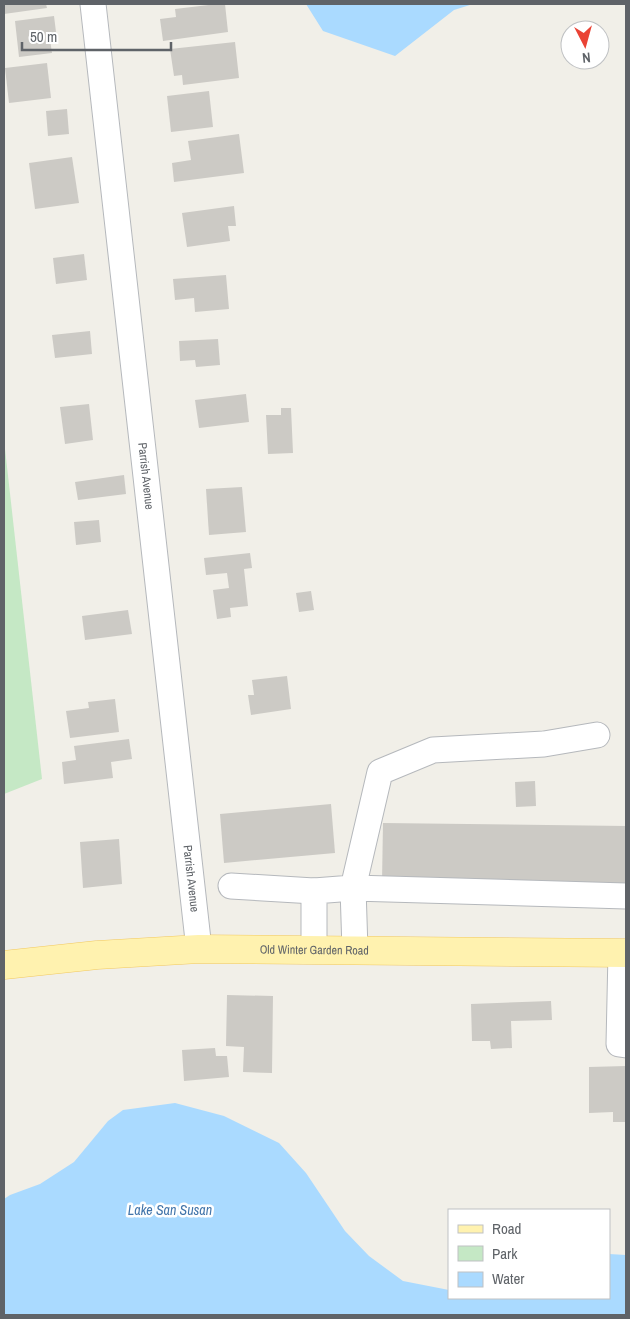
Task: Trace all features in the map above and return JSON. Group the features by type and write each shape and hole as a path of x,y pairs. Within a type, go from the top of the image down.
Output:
{"main road":[{"name":"Old Winter Garden Road","path":"4,965 97,955 199,949 623,953"}],"street":[{"name":"Parrish Avenue","path":"93,4 199,949"},
{"path":"355,950 353,888 380,772 434,750 544,744 597,735"},
{"path":"231,886 314,890 353,888 626,896"},
{"path":"314,890 314,950"},
{"path":"623,953 618,1044 626,1045"}],"green space":[{"path":"4,440 42,779 4,794"}],"water":[{"path":"306,4 473,4 454,10 395,56 323,31"},
{"name":"Lake San Susan","path":"175,1103 224,1116 279,1143 306,1173 345,1231 369,1256 403,1281 448,1290 448,1299 610,1299 610,1254 626,1255 626,1315 4,1315 4,1199 40,1184 74,1162 108,1121 123,1110"}],"building":[{"path":"4,4 46,4 47,8 4,14"},
{"path":"225,4 228,32 163,41 160,19 176,17 175,9"},
{"path":"54,16 56,32 49,33 52,53 19,57 15,21"},
{"path":"235,42 239,78 183,85 182,75 174,76 170,49"},
{"path":"47,63 51,98 9,103 5,68"},
{"path":"209,91 213,127 171,132 167,96"},
{"path":"67,109 69,134 48,136 46,111"},
{"path":"239,134 244,173 174,182 172,163 191,160 188,141"},
{"path":"72,157 79,203 35,209 29,163"},
{"path":"234,206 236,226 228,226 230,241 187,247 182,213"},
{"path":"84,254 87,280 56,284 53,258"},
{"path":"226,275 229,309 195,312 194,298 175,300 173,279"},
{"path":"90,331 92,354 55,358 52,335"},
{"path":"218,339 220,365 196,367 195,360 180,361 179,341"},
{"path":"246,394 249,422 199,428 195,400"},
{"path":"89,404 93,440 65,444 60,407"},
{"path":"281,408 291,408 293,453 268,454 266,415 281,415"},
{"path":"124,475 126,494 78,500 75,482"},
{"path":"242,487 246,532 209,535 206,489"},
{"path":"99,520 101,542 76,545 74,522"},
{"path":"250,553 252,568 244,569 248,606 230,608 231,617 217,619 213,590 229,588 227,573 206,575 204,558"},
{"path":"311,591 314,610 299,612 296,593"},
{"path":"128,610 132,634 85,640 82,616"},
{"path":"287,676 291,709 251,715 248,695 254,695 252,680"},
{"path":"115,699 119,732 70,738 66,711 89,708 88,702"},
{"path":"129,739 132,759 111,762 113,778 64,784 62,762 76,760 74,746"},
{"path":"535,781 536,806 516,807 515,782"},
{"path":"331,804 335,853 224,863 220,814"},
{"path":"383,823 626,826 626,886 382,882"},
{"path":"119,839 122,884 83,888 80,842"},
{"path":"227,995 273,996 272,1073 243,1072 244,1047 226,1046"},
{"path":"551,1001 552,1020 511,1021 512,1048 491,1049 490,1041 472,1041 471,1004"},
{"path":"215,1048 216,1056 227,1056 229,1077 184,1081 182,1050"},
{"path":"626,1066 626,1122 613,1122 613,1112 589,1113 589,1067"}]}
